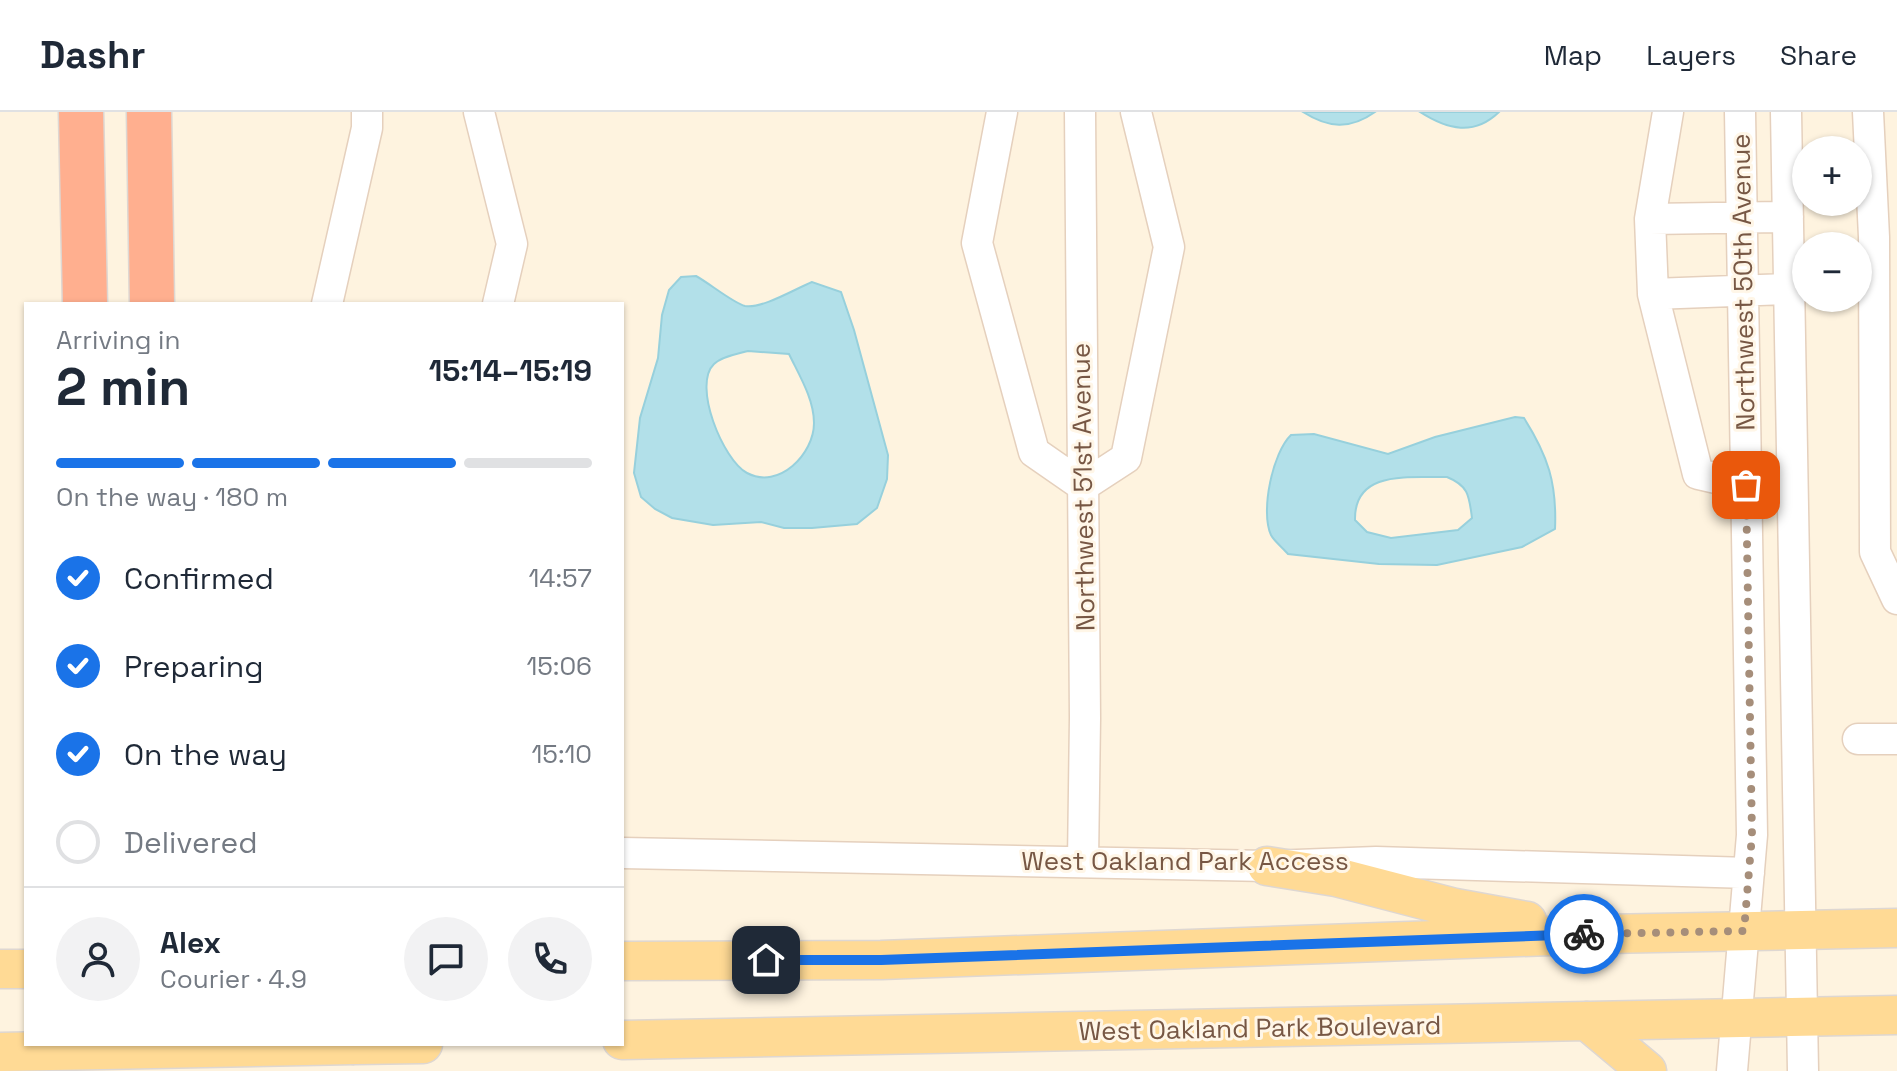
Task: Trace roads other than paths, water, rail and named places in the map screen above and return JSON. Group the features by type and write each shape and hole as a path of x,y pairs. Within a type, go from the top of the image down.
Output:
{"highway":[{"path":"81,112 85,302"},
{"path":"149,112 152,302"},
{"path":"99,1046 100,1071"},
{"path":"166,1046 167,1071"}],"main road":[{"path":"1267,866 1349,880 1455,908 1605,934"},
{"path":"624,961 881,960 1605,934 1897,928"},
{"path":"0,969 24,969"},
{"name":"West Oakland Park Boulevard","path":"624,1040 1897,1015"},
{"path":"1587,1021 1647,1071"},
{"path":"0,1052 303,1046"}],"street":[{"path":"327,302 367,128 367,112"},
{"path":"479,112 512,244 498,302"},
{"path":"1002,112 977,243 1034,452 1083,486 1126,458 1169,247 1136,112"},
{"name":"Northwest 51st Avenue","path":"1080,112 1083,861"},
{"path":"1668,112 1650,219 1653,294 1698,474 1746,485"},
{"name":"Northwest 50th Avenue","path":"1732,1071 1752,835 1740,112"},
{"name":"Northwest 50th Avenue","path":"1786,112 1803,1071"},
{"path":"1868,112 1874,237 1875,552 1897,599"},
{"path":"1650,219 1788,217"},
{"path":"1742,251 1788,250"},
{"path":"1653,294 1789,289"},
{"path":"1858,739 1897,739"},
{"name":"West Oakland Park Access","path":"624,853 1267,866 1376,862 1749,873"},
{"path":"271,1046 271,1071"}],"water":[{"path":"1303,112 1375,112 1357,122 1339,125"},
{"path":"1420,112 1499,112 1480,125 1461,128 1441,123"},
{"path":"696,276 745,306 769,302 812,282 841,292 888,455 887,479 877,508 857,524 812,528 784,528 761,522 713,525 672,518 641,497 634,473 640,418 658,358 662,315 669,290 681,277","holes":["748,351 789,354 812,405 812,435 801,457 792,466 771,477 759,477 747,473 738,465 720,438 708,404 708,374 717,361"]},
{"path":"1515,417 1524,418 1549,470 1555,529 1522,547 1437,565 1379,564 1288,554 1272,537 1267,512 1270,482 1279,454 1291,435 1314,434 1388,454 1435,437","holes":["1447,477 1464,488 1470,504 1472,518 1458,530 1391,538 1367,532 1355,520 1357,504 1364,492 1374,484 1401,478"]}]}
